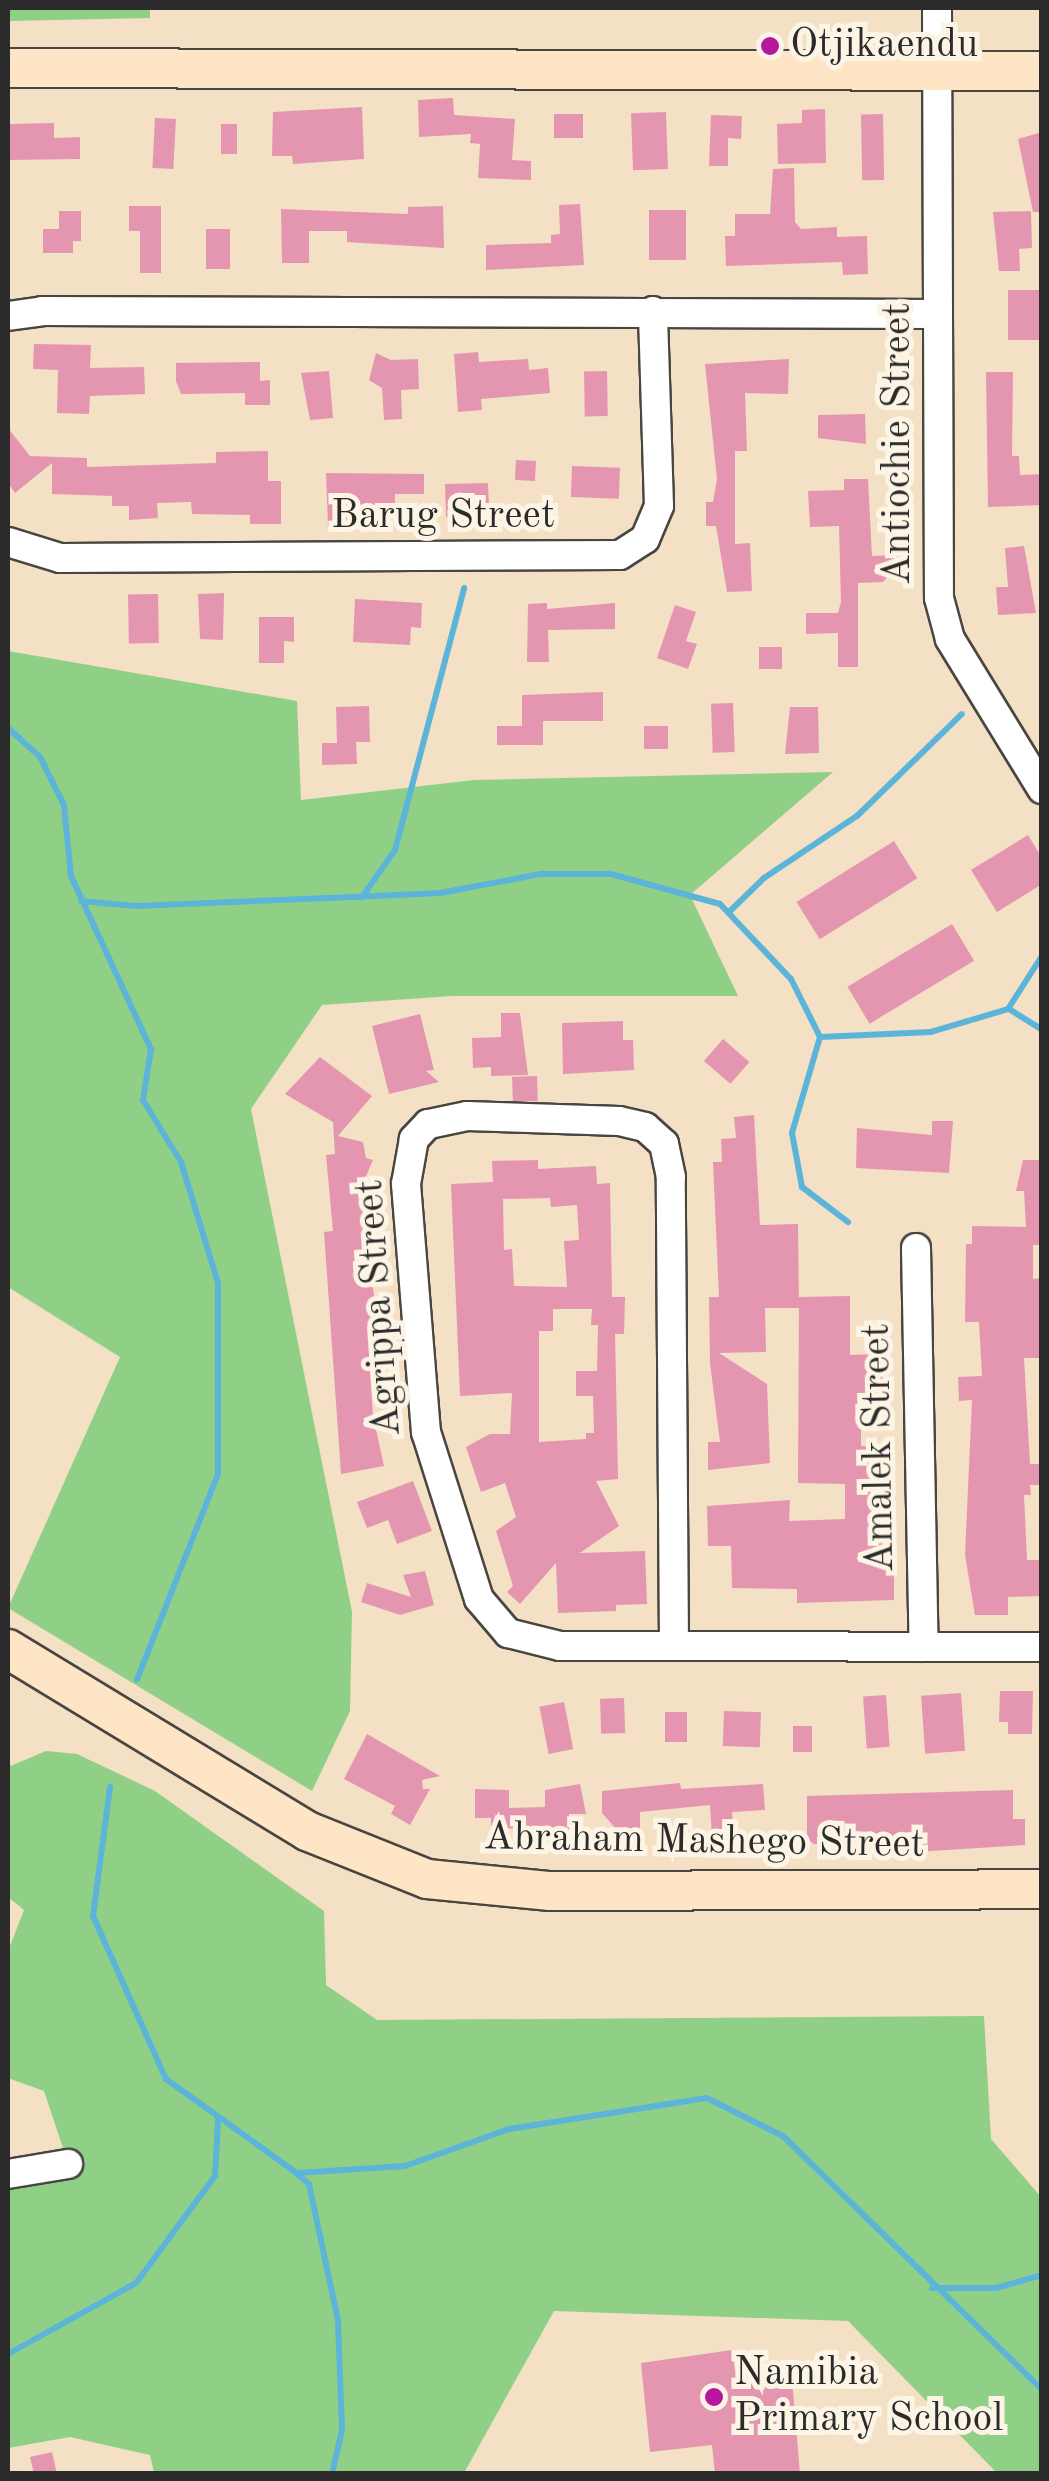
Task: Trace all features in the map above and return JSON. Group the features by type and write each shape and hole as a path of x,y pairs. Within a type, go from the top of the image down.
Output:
{"main road":[{"path":"8,68 1042,70"},
{"name":"Abraham Mashego Street","path":"8,1649 307,1831 427,1879 550,1892 1042,1888"}],"street":[{"name":"Antiochie Street","path":"937,8 939,598 950,639 1032,757 1042,789"},
{"path":"8,316 653,310 938,314"},
{"name":"Barug Street","path":"8,542 60,558 620,555 645,540 659,506 653,310"},
{"name":"Agrippa Street","path":"674,1645 671,1177 664,1144 646,1127 619,1121 467,1116 428,1124 414,1139 406,1184 419,1388 435,1470 479,1599 508,1632 530,1643 674,1645 924,1647 1042,1646"},
{"name":"Amalek Street","path":"916,1248 924,1647"},
{"path":"8,2174 68,2164"}],"green space":[{"path":"8,8 150,8 150,18 8,21"},
{"path":"8,651 297,701 301,800 474,780 833,772 690,895 738,996 452,996 322,1005 251,1109 352,1612 350,1711 312,1791 8,1608 120,1357 8,1287"},
{"path":"46,1751 77,1754 155,1791 324,1911 326,1985 377,2020 984,2016 991,2139 1041,2197 1041,2473 997,2473 848,2321 554,2311 464,2473 154,2473 150,2455 70,2437 8,2448 8,2174 68,2163 44,2091 8,2078 8,1951 24,1910 8,1897 8,1767"}],"building":[{"path":"453,98 454,115 515,119 512,160 531,161 531,180 478,178 480,144 470,143 471,134 419,137 418,100"},
{"path":"362,107 364,159 293,164 292,156 272,156 273,112"},
{"path":"825,109 826,163 778,164 777,124 802,123 802,110"},
{"path":"666,112 668,169 633,170 631,113"},
{"path":"554,114 583,114 583,138 554,138"},
{"path":"861,114 883,114 884,180 862,180"},
{"path":"711,115 742,116 741,139 728,138 728,166 709,166"},
{"path":"155,118 176,119 173,169 152,168"},
{"path":"54,123 54,138 80,137 80,159 8,160 8,124"},
{"path":"221,124 237,124 237,154 221,154"},
{"path":"1042,132 1042,212 1033,212 1018,139"},
{"path":"794,168 795,222 801,229 837,227 837,237 867,236 868,274 843,275 842,262 726,266 725,236 735,236 735,214 770,214 773,169"},
{"path":"580,204 584,265 486,270 486,245 551,243 551,235 560,234 559,205"},
{"path":"129,206 161,206 161,273 140,273 140,231 129,231"},
{"path":"443,206 444,248 347,242 347,231 309,231 309,263 282,263 281,209 408,214 408,207"},
{"path":"649,210 686,210 686,260 649,260"},
{"path":"59,211 81,211 81,241 73,241 73,253 43,253 43,229 59,229"},
{"path":"1031,211 1032,248 1019,249 1020,271 999,271 993,212"},
{"path":"206,229 230,229 230,269 206,269"},
{"path":"1008,290 1041,290 1041,340 1008,340"},
{"path":"34,344 91,345 90,368 144,367 145,394 90,396 89,414 57,413 58,370 33,369"},
{"path":"478,352 479,362 528,359 529,370 548,368 550,393 481,399 482,410 458,412 454,354"},
{"path":"376,353 391,360 418,359 419,389 401,390 402,419 384,420 382,388 369,380"},
{"path":"789,359 788,394 745,393 747,451 735,451 735,544 750,543 752,591 727,592 716,526 706,526 706,502 713,502 717,479 705,364"},
{"path":"260,362 260,381 270,380 270,405 245,405 245,393 181,394 176,381 176,363"},
{"path":"329,371 333,418 310,420 301,373"},
{"path":"584,371 607,371 608,416 585,416"},
{"path":"986,372 1013,372 1012,456 1019,456 1020,475 1042,474 1042,505 988,507"},
{"path":"865,414 866,444 818,438 818,415"},
{"path":"8,428 30,456 87,458 87,467 216,463 216,452 268,451 268,481 281,481 281,524 250,524 250,515 192,514 191,502 157,503 158,518 129,520 129,506 112,506 112,496 52,494 52,463 15,493 8,483"},
{"path":"516,460 536,461 535,481 515,480"},
{"path":"572,466 620,468 619,499 571,497"},
{"path":"326,473 424,474 424,494 395,494 395,506 353,506 354,525 328,526"},
{"path":"844,479 868,479 872,556 894,555 895,568 883,582 858,583 858,667 838,667 838,633 806,634 806,613 838,613 841,602 839,526 810,527 808,491 844,490"},
{"path":"488,483 489,507 446,517 445,484"},
{"path":"1024,546 1036,613 998,615 996,587 1008,587 1005,548"},
{"path":"224,593 223,640 200,639 198,594"},
{"path":"158,594 159,643 129,644 128,595"},
{"path":"355,599 422,603 421,628 411,627 410,645 353,642"},
{"path":"547,603 547,609 615,603 615,629 548,630 549,662 527,662 528,604"},
{"path":"675,605 696,612 686,641 697,644 688,669 657,658"},
{"path":"259,617 294,617 294,642 284,641 284,663 259,663"},
{"path":"759,647 782,647 782,669 759,669"},
{"path":"603,692 603,721 543,721 543,745 497,745 497,726 522,726 522,695"},
{"path":"733,703 735,752 713,753 711,704"},
{"path":"369,706 370,742 356,742 357,764 322,765 322,743 337,743 336,707"},
{"path":"790,707 818,707 819,753 785,754"},
{"path":"644,726 668,726 668,749 644,749"},
{"path":"1028,835 1042,858 1042,884 997,912 971,870"},
{"path":"894,841 917,878 820,939 796,902"},
{"path":"952,924 974,961 870,1024 847,987"},
{"path":"501,1013 520,1013 528,1075 491,1076 491,1067 473,1068 472,1038 501,1037"},
{"path":"420,1014 434,1070 426,1071 439,1082 389,1094 372,1026"},
{"path":"623,1021 623,1040 633,1040 634,1070 563,1074 562,1023"},
{"path":"723,1039 749,1062 730,1084 704,1061"},
{"path":"320,1057 372,1096 338,1136 363,1142 366,1158 373,1160 360,1190 378,1326 367,1327 373,1416 384,1466 341,1474 324,1232 333,1231 326,1155 335,1154 333,1122 285,1094"},
{"path":"537,1076 538,1101 513,1102 512,1077"},
{"path":"754,1115 760,1225 798,1224 799,1308 765,1308 766,1352 719,1353 767,1384 770,1463 708,1470 708,1442 720,1442 710,1363 709,1297 719,1297 713,1162 722,1162 721,1139 736,1138 734,1117"},
{"path":"932,1121 953,1121 949,1173 856,1168 857,1128 932,1135"},
{"path":"538,1160 538,1169 596,1166 597,1184 610,1183 612,1297 625,1297 624,1334 615,1334 618,1479 596,1481 619,1526 580,1553 645,1551 647,1604 616,1605 616,1611 558,1613 556,1563 520,1604 507,1592 513,1586 496,1531 516,1517 505,1483 481,1492 466,1447 490,1434 510,1434 512,1393 460,1396 451,1184 493,1182 492,1161","holes":["550,1198 551,1207 577,1205 579,1240 564,1241 567,1287 514,1286 512,1249 504,1250 503,1199","553,1309 592,1309 591,1325 598,1325 597,1371 576,1371 576,1396 593,1396 594,1433 586,1433 586,1439 539,1442 539,1331 553,1331"]},
{"path":"1023,1160 1042,1160 1042,1245 1033,1245 1033,1279 1042,1278 1042,1358 1024,1358 1030,1464 1042,1464 1042,1485 1030,1485 1031,1495 1024,1495 1027,1560 1042,1560 1042,1596 1008,1597 1008,1615 975,1615 965,1555 972,1400 959,1401 958,1377 982,1376 979,1322 965,1322 966,1244 972,1244 972,1226 1026,1227 1024,1191 1016,1191"},
{"path":"850,1296 850,1355 875,1354 876,1371 886,1371 880,1411 861,1411 861,1446 872,1447 873,1530 882,1530 883,1566 894,1566 894,1600 797,1603 797,1589 732,1588 731,1546 708,1546 707,1506 790,1500 789,1521 845,1519 845,1484 798,1483 799,1297"},
{"path":"413,1481 432,1531 397,1544 388,1520 367,1528 357,1502"},
{"path":"425,1571 434,1605 400,1615 361,1602 367,1583 411,1597 403,1575"},
{"path":"1000,1691 1033,1691 1032,1734 1008,1734 1008,1722 999,1722"},
{"path":"961,1693 965,1751 925,1754 921,1696"},
{"path":"886,1695 890,1747 867,1748 863,1697"},
{"path":"624,1698 625,1733 601,1734 600,1699"},
{"path":"564,1702 573,1749 549,1754 539,1707"},
{"path":"724,1711 761,1712 760,1747 723,1746"},
{"path":"665,1712 687,1712 687,1742 665,1742"},
{"path":"793,1726 812,1726 812,1752 793,1752"},
{"path":"367,1734 440,1776 422,1780 423,1789 430,1789 410,1825 391,1814 395,1806 344,1779"},
{"path":"680,1783 681,1789 763,1784 765,1810 732,1812 734,1835 712,1837 710,1805 640,1812 640,1829 617,1830 602,1813 602,1791"},
{"path":"580,1784 586,1814 569,1814 569,1833 491,1827 491,1818 475,1818 475,1789 509,1790 509,1808 545,1807 545,1790"},
{"path":"1013,1790 1013,1819 1025,1819 1025,1845 915,1852 915,1845 814,1844 807,1839 807,1796"},
{"path":"732,2350 735,2371 791,2366 800,2474 715,2474 712,2445 650,2452 641,2363"},
{"path":"52,2452 57,2474 34,2474 30,2457"}],"waterway":[{"path":"362,897 395,850 464,588"},
{"path":"729,912 764,878 857,816 962,714"},
{"path":"8,728 40,757 64,805 71,876 151,1049 143,1100 181,1162 218,1283 218,1474 137,1680"},
{"path":"81,901 137,906 440,893 541,874 611,874 720,904 791,979 820,1037 792,1133 802,1187 848,1222"},
{"path":"821,1037 931,1032 1008,1009 1042,956"},
{"path":"1009,1009 1042,1030"},
{"path":"110,1787 93,1916 166,2079 297,2173 405,2166 509,2129 707,2098 783,2136 1042,2390"},
{"path":"8,2354 136,2283 215,2176 218,2118"},
{"path":"297,2174 309,2184 338,2321 342,2430 332,2474"},
{"path":"932,2288 996,2288 1042,2275"}],"place":[{"name":"Otjikaendu","path":"770,46"},
{"name":"Namibia Primary School","path":"714,2397"}]}
